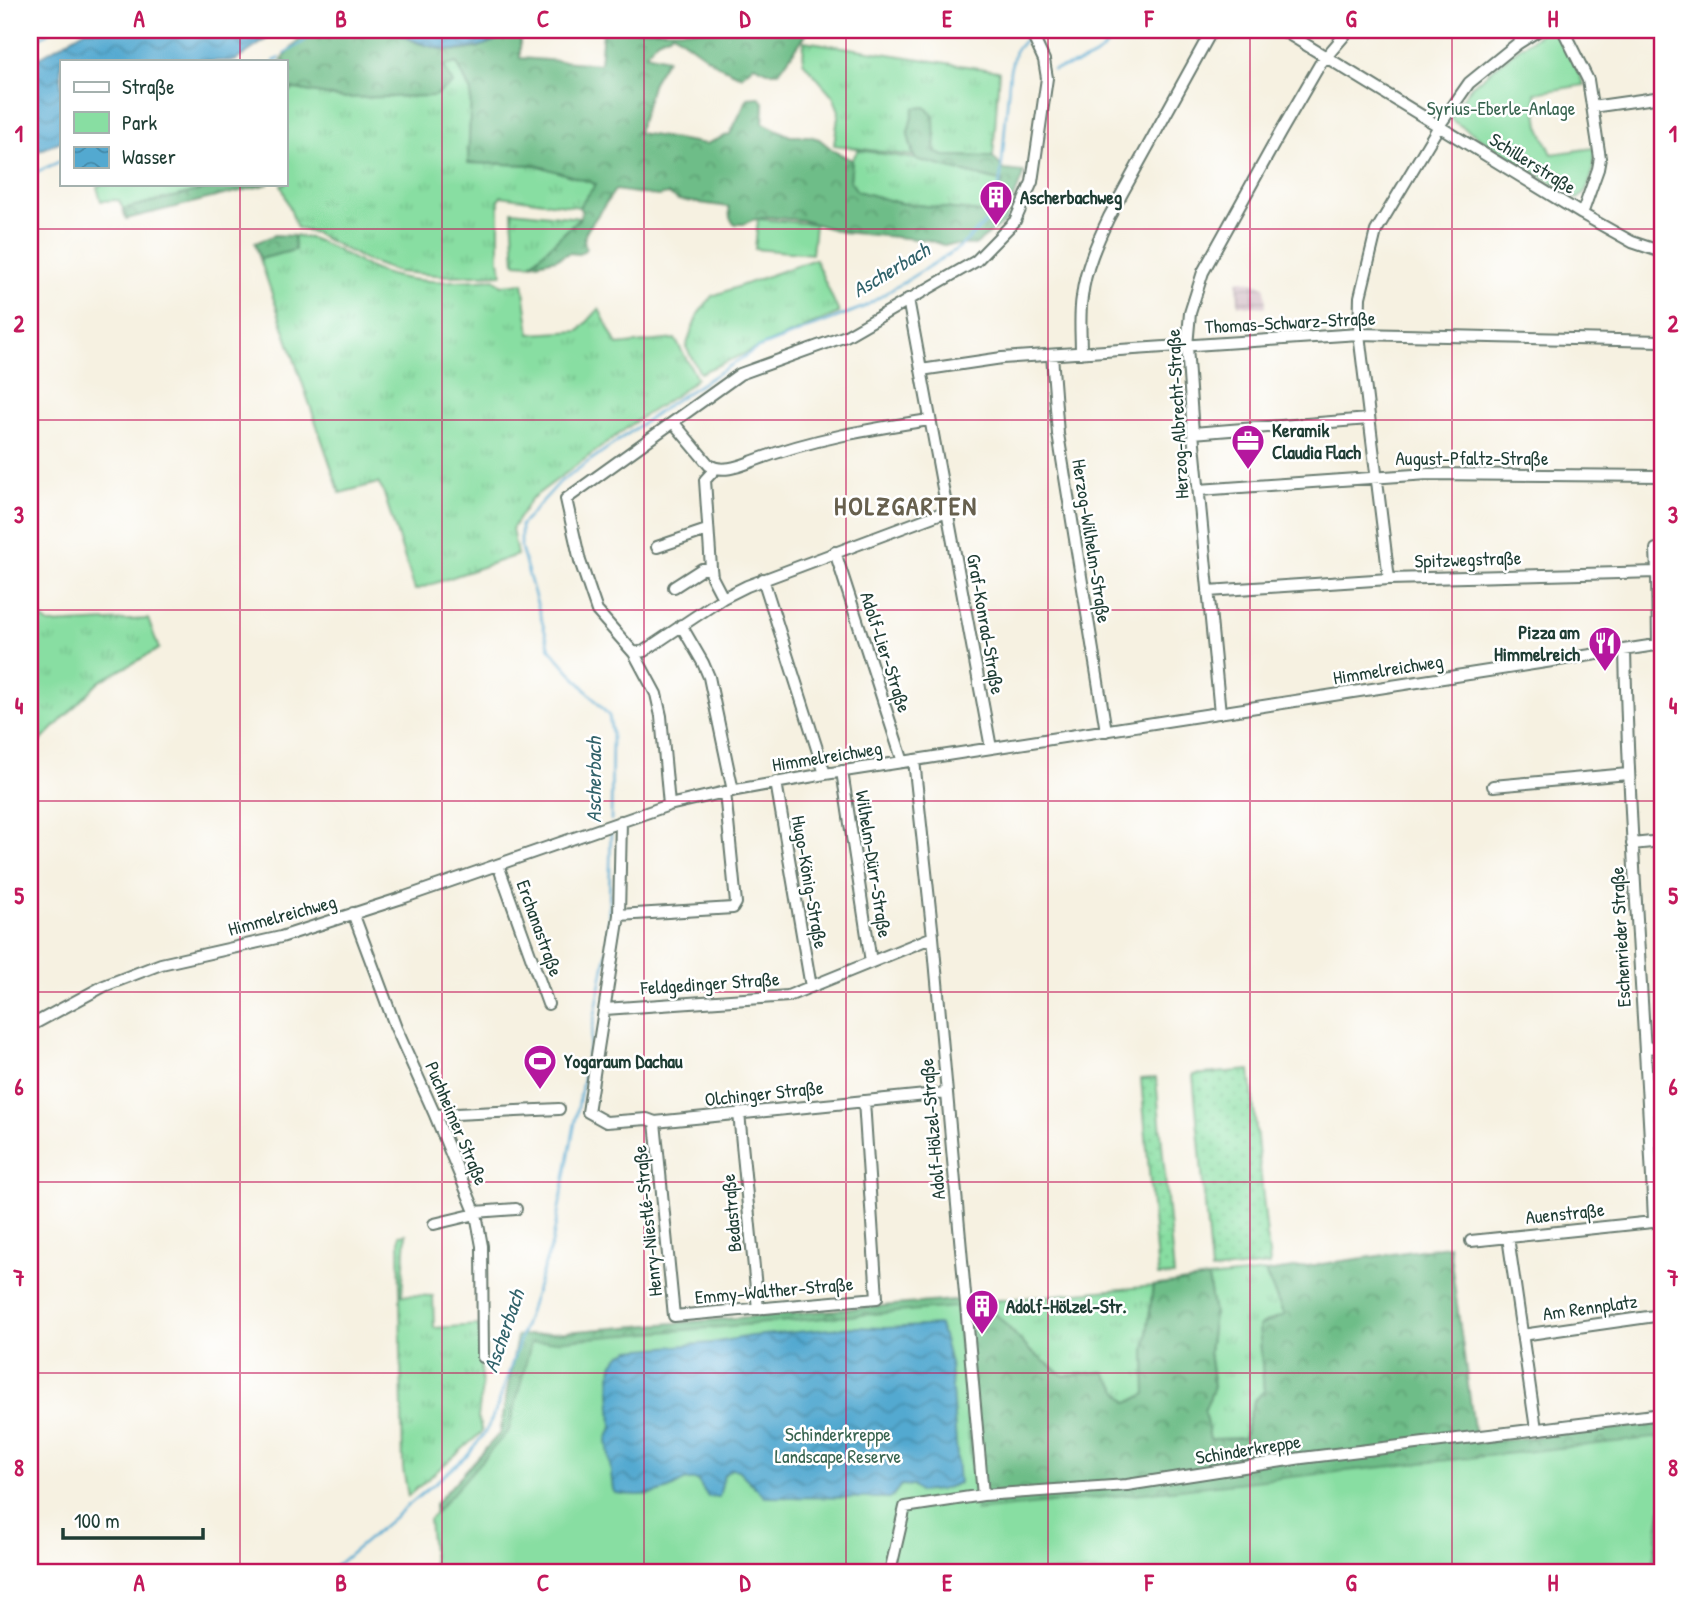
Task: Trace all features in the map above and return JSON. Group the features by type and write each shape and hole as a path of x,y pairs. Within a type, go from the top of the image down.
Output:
{"street":[{"path":"1081,353 1082,296 1096,246 1109,217 1212,30"},
{"name":"Schillerstraße","path":"1282,30 1582,214 1632,242 1662,252"},
{"name":"Herzog-Albrecht-Straße","path":"1220,713 1193,433 1187,345 1190,313 1203,272 1280,133 1326,56 1349,30"},
{"path":"1389,579 1359,334 1360,297 1377,231 1439,126 1469,83 1517,44 1539,30"},
{"path":"1563,30 1588,80 1600,158 1582,214"},
{"path":"669,805 661,716 656,694 634,653 597,611 580,561 566,499 740,374 846,336 976,261 1015,221 1032,182 1047,78 1044,60 1032,33"},
{"path":"1592,107 1662,97"},
{"name":"Graf-Konrad-Straße","path":"908,299 991,748"},
{"name":"Thomas-Schwarz-Straße","path":"921,370 1002,358 1359,334 1662,341"},
{"name":"Herzog-Wilhelm-Straße","path":"1052,355 1058,434 1106,731"},
{"path":"1193,433 1369,419"},
{"path":"673,422 715,469 734,467 796,445 929,420"},
{"path":"715,469 705,480 707,530 712,577 723,598"},
{"name":"August-Pfaltz-Straße","path":"1199,490 1428,474 1662,476"},
{"path":"634,653 643,651 723,598 764,579 947,511"},
{"path":"657,547 707,530"},
{"path":"1656,549 1660,644"},
{"name":"Adolf-Lier-Straße","path":"835,552 908,761"},
{"path":"674,587 702,569 710,568"},
{"name":"Spitzwegstraße","path":"1208,591 1389,579 1657,572"},
{"path":"764,579 825,774"},
{"path":"619,915 733,908 736,903 729,792 709,677 704,663 681,625"},
{"name":"Himmelreichweg","path":"30,1026 104,986 148,968 281,937 669,805 842,771 1660,644"},
{"name":"Eschenrieder Straße","path":"1625,650 1632,844 1658,1221"},
{"name":"Adolf-Hölzel-Straße","path":"908,761 933,937 983,1495"},
{"name":"Wilhelm-Dürr-Straße","path":"842,771 871,962"},
{"path":"1493,786 1628,774"},
{"name":"Hugo-König-Straße","path":"776,782 811,987"},
{"path":"605,1009 619,915 618,822"},
{"path":"1632,844 1662,841"},
{"name":"Erchanastraße","path":"498,865 548,1004"},
{"name":"Puchheimer Straße","path":"353,913 396,1028 475,1213 482,1246 483,1357"},
{"name":"Feldgedinger Straße","path":"605,1009 788,996 933,937"},
{"name":"Olchinger Straße","path":"605,1009 588,1112 606,1122 647,1119 655,1122 946,1093"},
{"path":"1645,1048 1662,1047"},
{"name":"Emmy-Walther-Straße","path":"674,1316 877,1298 863,1101"},
{"path":"435,1115 559,1108"},
{"name":"Bedastraße","path":"739,1113 758,1309"},
{"name":"Henry-Niestlé-Straße","path":"655,1122 674,1316"},
{"path":"434,1224 475,1213 516,1209"},
{"name":"Auenstraße","path":"1471,1241 1658,1221"},
{"name":"Am Rennplatz","path":"1508,1237 1536,1429"},
{"name":"Am Rennplatz","path":"1522,1335 1662,1315"},
{"name":"Schinderkreppe","path":"890,1572 905,1507 983,1495 1127,1485 1302,1458 1662,1414"}],"shaded area":[{"path":"1244,280 1265,286 1266,307 1238,305 1237,281"}],"green space":[{"path":"307,30 391,30 418,43 460,51 478,48 515,30 533,30 520,36 520,58 600,64 603,30 809,30 779,72 770,72 754,65 741,76 719,66 673,33 657,40 646,54 667,59 653,82 638,133 706,144 730,134 748,98 759,97 764,104 763,123 790,136 819,139 852,160 850,181 857,191 899,203 990,213 1003,182 915,159 908,134 914,108 925,107 934,116 935,152 944,156 993,157 1004,170 1024,172 1005,222 975,245 943,245 928,240 842,232 802,220 768,217 734,224 730,218 729,207 678,200 668,194 658,196 615,190 586,232 586,249 579,254 569,253 556,259 531,264 580,218 582,212 579,207 596,184 536,165 468,163 471,92 457,63 444,66 453,84 434,96 342,98 287,89 287,60 282,60"},
{"name":"Syrius-Eberle-Anlage","path":"1546,30 1560,30 1584,85 1535,93 1539,126 1552,154 1594,148 1589,183 1578,199 1453,121 1450,116 1471,87"},
{"path":"804,41 999,71 993,157 943,156 935,152 936,135 914,108 908,134 913,156 834,145 839,111 833,96 803,62"},
{"path":"457,62 471,92 468,163 536,165 597,184 579,207 501,196 499,260 502,274 448,276 398,272 365,260 315,233 297,228 282,186 287,186 287,91 296,89 342,98"},
{"path":"858,150 915,159 1003,182 990,213 899,203 857,191 850,181 852,160"},
{"path":"219,186 123,209 119,200 101,201 97,187"},
{"path":"219,186 261,186 126,219 123,209"},
{"path":"512,211 580,218 531,264 515,263"},
{"path":"758,219 815,224 812,254 755,249"},
{"path":"275,235 294,236 295,250 260,259 255,243"},
{"path":"294,236 315,240 370,268 408,279 494,279 502,285 523,283 530,334 579,331 599,309 617,345 675,339 697,378 531,499 512,529 517,555 415,590 383,491 378,483 340,493 260,259 294,250"},
{"path":"815,259 839,313 700,373 686,347 698,314 712,296"},
{"path":"30,610 49,624 148,619 159,649 100,681 30,752"},
{"path":"1250,1070 1270,1265 1211,1271 1193,1075"},
{"path":"1156,1078 1174,1275 1158,1276 1141,1079"},
{"path":"406,1234 402,1295 433,1296 434,1328 479,1325 482,1386 478,1418 482,1432 408,1496 403,1469 399,1235"},
{"name":"Schinderkreppe Landscape Reserve","path":"1449,1246 1476,1443 1662,1423 1662,1572 439,1572 435,1504 500,1433 517,1336 954,1300 997,1315 1030,1351 1064,1376 1104,1372 1128,1403 1146,1394 1145,1351 1153,1286 1208,1278 1214,1314 1209,1352 1214,1387 1204,1411 1210,1439 1244,1438 1254,1401 1264,1391 1259,1326 1284,1315 1265,1272"},
{"path":"1265,1272 1284,1315 1259,1326 1264,1391 1254,1401 1244,1438 1210,1440 1204,1411 1214,1387 1209,1352 1214,1314 1208,1278"},
{"path":"1153,1286 1145,1351 1146,1394 1128,1404 1104,1372 1064,1376 1030,1351 997,1315 981,1309 980,1302"},
{"name":"Schinderkreppe Landscape Reserve","path":"956,1307 976,1511 1662,1437 1662,1505 1651,1572 434,1572 429,1520 509,1430 531,1343"}],"water":[{"path":"86,30 280,30 236,60 60,60 60,141 30,155 30,63"},
{"path":"391,30 515,30 483,46 453,50 423,44"},
{"path":"940,1325 950,1363 959,1483 940,1490 919,1492 913,1486 901,1485 891,1498 765,1497 738,1470 731,1469 724,1475 719,1497 708,1497 697,1480 684,1481 666,1490 647,1494 622,1494 613,1490 607,1440 612,1427 612,1365 620,1355 630,1350 711,1343 751,1336 852,1327"}],"waterway":[{"path":"30,43 53,30"},
{"path":"285,54 321,30"},
{"path":"1053,70 1083,62 1098,54 1117,30"},
{"name":"Ascherbach","path":"611,820 612,733 609,716 550,649 521,548 521,525 560,482 674,401 758,348 864,307 960,247 995,213 1010,70 1015,51 1030,34"},
{"path":"30,175 60,161"},
{"name":"Ascherbach","path":"329,1572 467,1456 485,1433 497,1408 552,1243 562,1193 608,945 611,830"}],"place":[{"name":"Ascherbachweg","path":"996,227"},
{"name":"Keramik Claudia Flach","path":"1248,471"},
{"name":"Pizza am Himmelreich","path":"1605,673"},
{"name":"Yogaraum Dachau","path":"540,1091"},
{"name":"Adolf-Hölzel-Str.","path":"982,1336"}],"district":[{"name":"HOLZGARTEN","path":"906,506"}]}
